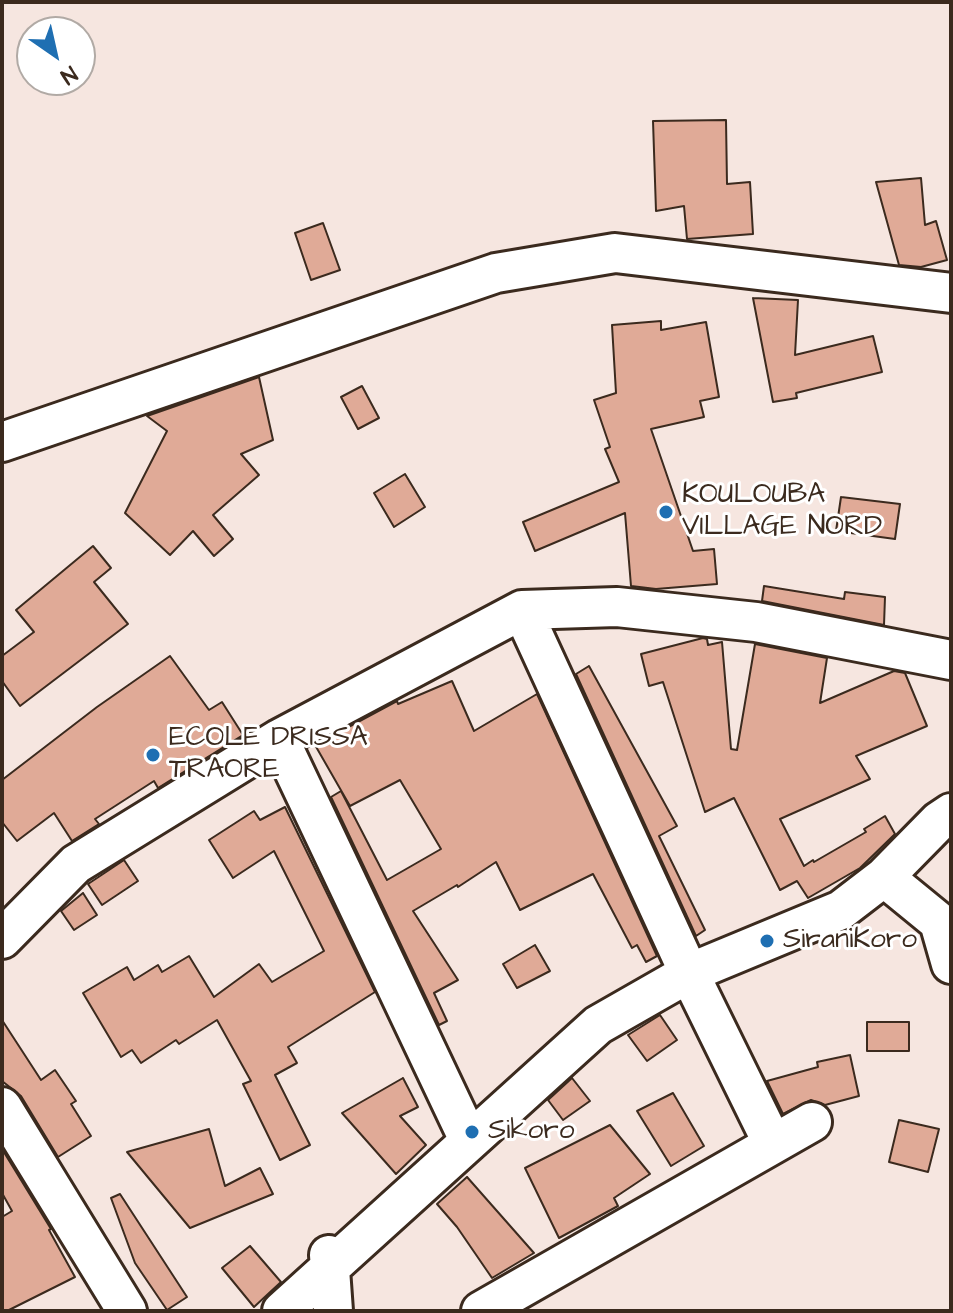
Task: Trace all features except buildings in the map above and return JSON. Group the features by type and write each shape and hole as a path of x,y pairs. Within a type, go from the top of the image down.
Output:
{"street":[{"path":"2,442 496,273 615,253 951,293"},
{"path":"2,939 76,864 279,739 522,610 617,607 741,621 951,660"},
{"path":"522,610 689,973 773,1144"},
{"path":"279,739 469,1140"},
{"path":"282,1311 329,1261 598,1025 689,973 841,910 884,877 939,821 951,813"},
{"path":"884,877 939,922 951,964"},
{"path":"2,1107 127,1311"},
{"path":"481,1311 812,1122"},
{"path":"329,1261 333,1311"}],"place":[{"name":"KOULOUBA VILLAGE NORD","path":"666,512"},
{"name":"ECOLE DRISSA TRAORE","path":"153,755"},
{"name":"SiraniKoro","path":"767,941"},
{"name":"Sikoro","path":"472,1132"}]}
